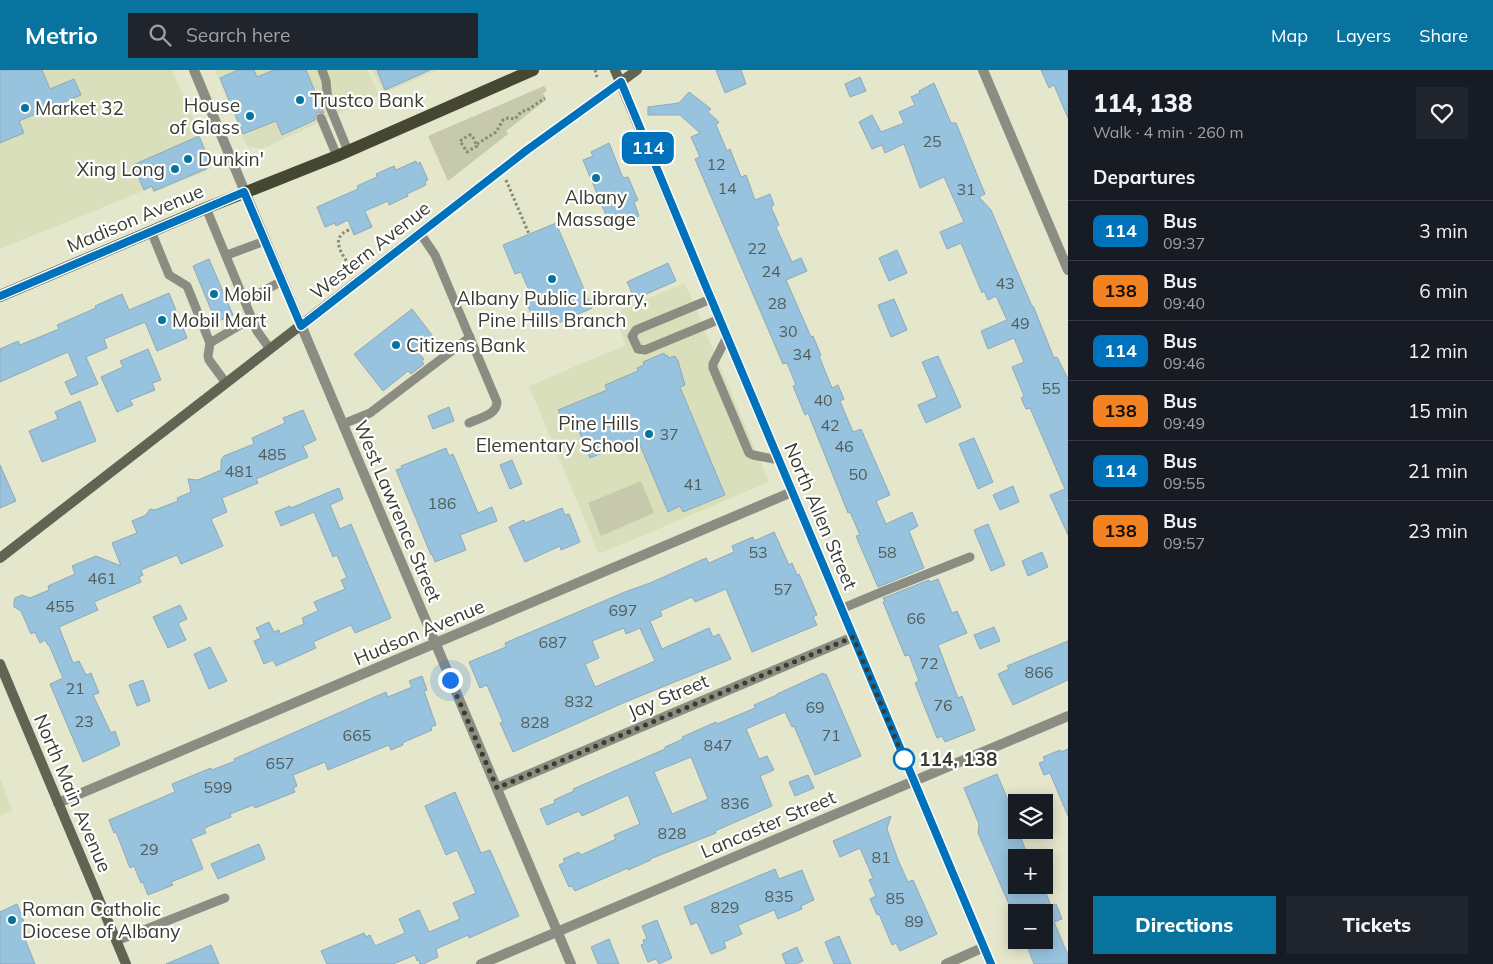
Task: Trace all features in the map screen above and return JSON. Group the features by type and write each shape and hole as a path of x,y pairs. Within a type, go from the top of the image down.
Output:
{"main road":[{"name":"Madison Avenue","path":"0,296 244,192 342,153 533,70"}],"street":[{"name":"West Lawrence Street","path":"194,70 571,964"},
{"name":"North Allen Street","path":"615,70 991,964"},
{"name":"Western Avenue","path":"621,82 628,70"},
{"name":"Western Avenue","path":"0,558 502,170 637,70"},
{"path":"983,70 1068,270"},
{"name":"Hudson Avenue","path":"58,802 792,492"},
{"name":"Jay Street","path":"497,788 853,637"},
{"name":"North Main Avenue","path":"0,664 126,964"},
{"name":"Lancaster Street","path":"481,964 1068,716"},
{"path":"946,964 984,947"}],"lane":[{"path":"322,70 326,81 328,102 342,153"},
{"path":"321,118 342,153"},
{"path":"206,208 227,254 257,331 270,349"},
{"path":"151,231 169,275 187,286 210,343 208,356 226,383"},
{"path":"420,233 435,255 498,404 492,413 469,423"},
{"path":"227,254 265,241"},
{"path":"245,301 282,282"},
{"path":"711,299 636,330 632,336 636,346 640,350 645,350 720,319"},
{"path":"210,343 252,318"},
{"path":"343,424 370,413 470,336"},
{"path":"727,337 713,364 713,368 749,452 753,455 779,460"},
{"path":"841,610 970,557"},
{"path":"116,942 225,898"}],"path":[{"path":"595,70 597,78"},
{"path":"477,144 471,134 460,141 466,152 477,147 477,144 496,132 503,120 506,118 515,119 521,112 545,98"},
{"path":"502,170 529,234"},
{"path":"349,230 342,232 338,243 341,253 349,265"}],"shaded area":[{"path":"0,70 172,70 212,162 209,170 153,193 150,188 0,249"},
{"path":"215,70 368,70 379,95 262,149 247,146"},
{"path":"372,70 438,70 384,93"},
{"path":"544,86 547,91 543,93 546,100 506,131 508,134 448,181 428,136"},
{"name":"Pine Hills Elementary School","path":"685,283 769,482 599,554 529,386 626,345 613,313"},
{"path":"641,481 654,513 601,536 588,503"},
{"path":"0,781 12,811 0,816"}],"building":[{"name":"Market 32","path":"0,70 42,70 50,89 74,79 81,95 19,121 24,133 0,143"},
{"path":"238,70 254,70 257,77 274,70 306,70 324,113 318,112 315,120 282,135 276,121 243,134 220,78"},
{"path":"377,70 430,70 385,90"},
{"path":"716,70 741,70 746,84 725,93"},
{"path":"1041,70 1068,70 1068,118 1054,85 1049,88"},
{"path":"860,77 866,91 850,97 845,84"},
{"path":"934,83 951,123 956,123 985,194 979,197 991,210 1054,358 1057,357 1068,379 1068,535 1050,495 1065,489 1030,408 1026,409 1021,398 1024,396 1012,367 1024,362 1014,338 988,349 981,331 1007,320 996,296 988,300 984,291 982,293 961,243 947,249 940,232 964,222 944,177 920,188 904,144 885,153 882,145 872,149 859,122 872,115 881,132 904,123 899,112 915,105 911,97"},
{"path":"689,92 711,109 708,112 719,122 716,125 727,151 730,149 741,177 746,175 755,200 770,194 774,205 771,207 779,225 776,227 792,262 801,258 807,271 786,280 811,337 813,336 832,388 838,385 844,399 840,401 853,432 861,429 890,495 876,501 886,524 912,512 918,526 909,531 924,568 878,587 856,536 860,535 850,512 848,513 808,413 805,415 793,386 796,385 787,363 783,364 695,159 700,157 691,137 700,133 680,115 648,115 648,107 679,103"},
{"path":"199,136 209,161 206,169 154,191 152,186 144,190 133,165"},
{"path":"609,143 623,178 628,177 638,200 634,202 639,216 611,227 583,160 593,156 591,152"},
{"path":"416,161 417,164 420,162 428,180 425,181 426,185 389,205 388,201 365,211 372,227 354,235 348,220 336,226 335,223 325,227 317,207 358,189 357,186 377,177 376,174 394,166 396,170"},
{"name":"Albany Public Library, Pine Hills Branch","path":"556,223 592,308 547,328 542,317 534,320 525,300 532,297 521,272 515,274 503,245"},
{"path":"897,250 907,273 889,281 879,258"},
{"path":"209,259 233,315 216,322 193,266"},
{"path":"668,263 676,281 635,299 627,282"},
{"path":"169,293 187,338 157,351 145,322 104,339 107,348 86,357 98,384 71,395 65,382 78,376 68,352 0,382 0,349 18,341 20,345 59,329 57,325 122,294 129,310"},
{"path":"894,299 907,330 891,337 878,305"},
{"name":"Citizens Bank","path":"412,309 435,339 418,352 424,359 422,361 424,364 411,374 408,371 383,391 354,354"},
{"path":"148,349 161,380 152,383 155,390 130,400 133,405 117,412 101,377 123,367 120,361"},
{"path":"664,353 669,358 675,356 678,361 685,385 680,387 725,495 683,512 680,506 668,512 637,438 590,458 574,419 564,423 558,410 607,390 605,385 638,371 637,368 644,365 643,362"},
{"path":"938,356 961,407 926,423 918,405 937,397 922,362"},
{"path":"80,401 96,441 42,462 29,431 58,419 55,412"},
{"path":"449,407 454,421 433,429 428,416"},
{"path":"303,410 316,440 303,446 308,457 256,479 258,483 222,498 227,512 211,519 223,546 181,564 177,555 141,570 143,575 139,577 141,582 94,602 98,610 59,627 73,663 79,661 86,675 91,673 99,693 93,695 111,733 115,731 120,745 83,762 50,684 63,678 49,645 45,640 40,643 35,632 31,634 21,611 14,607 15,598 22,595 30,598 49,590 48,586 75,574 72,566 96,556 121,566 112,543 137,533 132,521 146,515 150,509 155,510 178,501 177,498 191,492 188,479 198,480 221,470 221,460 224,456 254,444 252,438 285,423 283,418"},
{"path":"974,438 993,482 978,489 959,444"},
{"path":"446,448 449,456 453,454 478,513 492,507 497,521 460,535 466,550 435,562 396,470 402,468 401,466"},
{"path":"512,460 522,484 510,489 500,465"},
{"path":"0,465 16,501 0,508"},
{"path":"1013,486 1019,502 1000,510 993,495"},
{"path":"339,488 343,499 330,505 340,529 351,524 391,618 355,633 351,625 313,642 316,648 276,666 273,660 264,664 254,641 261,638 256,628 269,622 274,632 279,630 280,634 304,624 302,618 318,611 314,602 345,589 341,580 347,578 337,555 333,557 314,512 281,526 275,512 290,506 291,508"},
{"path":"562,508 565,515 569,514 580,542 561,550 560,546 525,562 509,527 524,520 525,523"},
{"path":"988,524 1005,565 991,571 974,530"},
{"path":"774,532 789,565 792,563 797,575 799,574 817,615 813,617 817,625 752,652 726,589 695,602 692,597 660,611 662,616 650,621 662,649 709,628 713,637 719,634 731,659 623,703 513,752 500,723 503,722 487,685 480,688 469,662 506,647 505,643 706,558 709,563 734,552 732,546 753,537 754,541","holes":["624,628 626,634 640,628 655,661 595,687 585,664 599,658 592,641"]},
{"path":"1042,552 1048,567 1028,576 1022,561"},
{"path":"938,579 952,613 957,611 967,633 938,645 958,698 962,696 975,730 945,742 942,736 937,738 915,683 919,681 909,655 905,656 883,602 885,601 883,598 929,580 930,582"},
{"path":"180,605 187,619 178,623 186,640 168,648 153,617"},
{"path":"994,627 1000,641 980,649 974,635"},
{"path":"1068,641 1068,680 1013,705 998,674 1009,669 1007,666"},
{"path":"210,647 227,681 209,689 194,654"},
{"path":"823,673 823,675 826,674 861,756 815,775 794,726 792,727 785,712 746,729 759,759 767,756 774,770 760,776 772,806 715,831 716,833 650,859 628,870 628,868 575,891 572,886 569,887 559,865 565,862 563,859 579,852 581,855 616,839 614,835 640,824 628,795 582,816 579,811 547,825 540,809 555,803 554,800 574,791 573,789 665,749 665,747 683,739 682,737 755,708 754,705","holes":["691,757 708,799 672,814 654,772"]},
{"path":"422,676 427,690 424,691 436,725 431,727 432,730 391,750 389,745 328,770 325,762 293,775 297,786 293,788 295,792 255,808 253,805 230,814 231,817 209,826 204,829 206,833 191,839 203,869 171,882 173,885 148,895 134,866 130,868 116,832 114,833 109,820 175,792 172,784 211,768 212,770 235,761 234,759 386,692 388,697 412,687 409,681"},
{"path":"143,680 150,701 137,706 129,685"},
{"path":"1068,749 1068,816 1050,773 1044,775 1039,763 1045,761 1043,757"},
{"path":"997,774 1008,800 1008,839 1021,839 1025,849 1008,849 1008,894 1046,894 1050,904 1009,904 978,833 979,824 964,788"},
{"path":"808,775 814,788 795,796 789,782"},
{"path":"455,792 481,853 490,850 519,916 469,938 468,935 436,949 438,957 423,964 420,964 419,960 417,961 415,955 393,964 327,964 321,951 364,933 366,937 370,935 375,946 405,933 399,919 419,910 429,932 460,919 453,903 476,893 457,850 446,855 425,806"},
{"path":"891,816 887,829 898,860 908,882 913,880 937,934 900,951 896,943 892,945 879,914 877,915 870,899 876,896 869,880 873,878 860,848 840,857 833,841"},
{"path":"259,844 265,859 218,879 211,864"},
{"path":"775,869 779,879 802,870 814,900 801,906 802,909 778,919 774,910 738,925 742,934 724,942 726,948 711,954 697,922 691,925 684,907"},
{"name":"Roman Catholic Diocese of Albany","path":"17,904 28,932 23,934 35,964 0,964 0,912"},
{"path":"1056,904 1062,919 1054,922 1068,955 1068,964 1034,964 1028,949 1053,949 1053,905"},
{"path":"657,920 672,958 659,964 656,959 648,962 641,945 644,944 643,940 647,939 642,926"},
{"path":"839,936 851,964 834,964 825,942"},
{"path":"609,939 619,964 598,964 591,947"},
{"path":"211,945 219,964 166,964"},
{"path":"797,947 803,961 796,964 786,964 782,954"}],"bus line":[{"name":"114","path":"0,296 244,192 301,326 527,150 621,82 991,964"}],"place":[{"name":"Trustco Bank","path":"300,100"},
{"name":"Market 32","path":"25,108"},
{"name":"House of Glass","path":"250,116"},
{"name":"Dunkin'","path":"188,159"},
{"name":"Xing Long","path":"175,169"},
{"name":"Albany Massage","path":"596,178"},
{"name":"Albany Public Library, Pine Hills Branch","path":"552,279"},
{"name":"Mobil","path":"214,294"},
{"name":"Mobil Mart","path":"162,320"},
{"name":"Citizens Bank","path":"396,345"},
{"name":"Pine Hills Elementary School","path":"649,434"},
{"name":"114, 138","path":"904,759"},
{"name":"Roman Catholic Diocese of Albany","path":"12,920"}],"route":[{"path":"450,680 497,788 853,637 904,759"}]}
